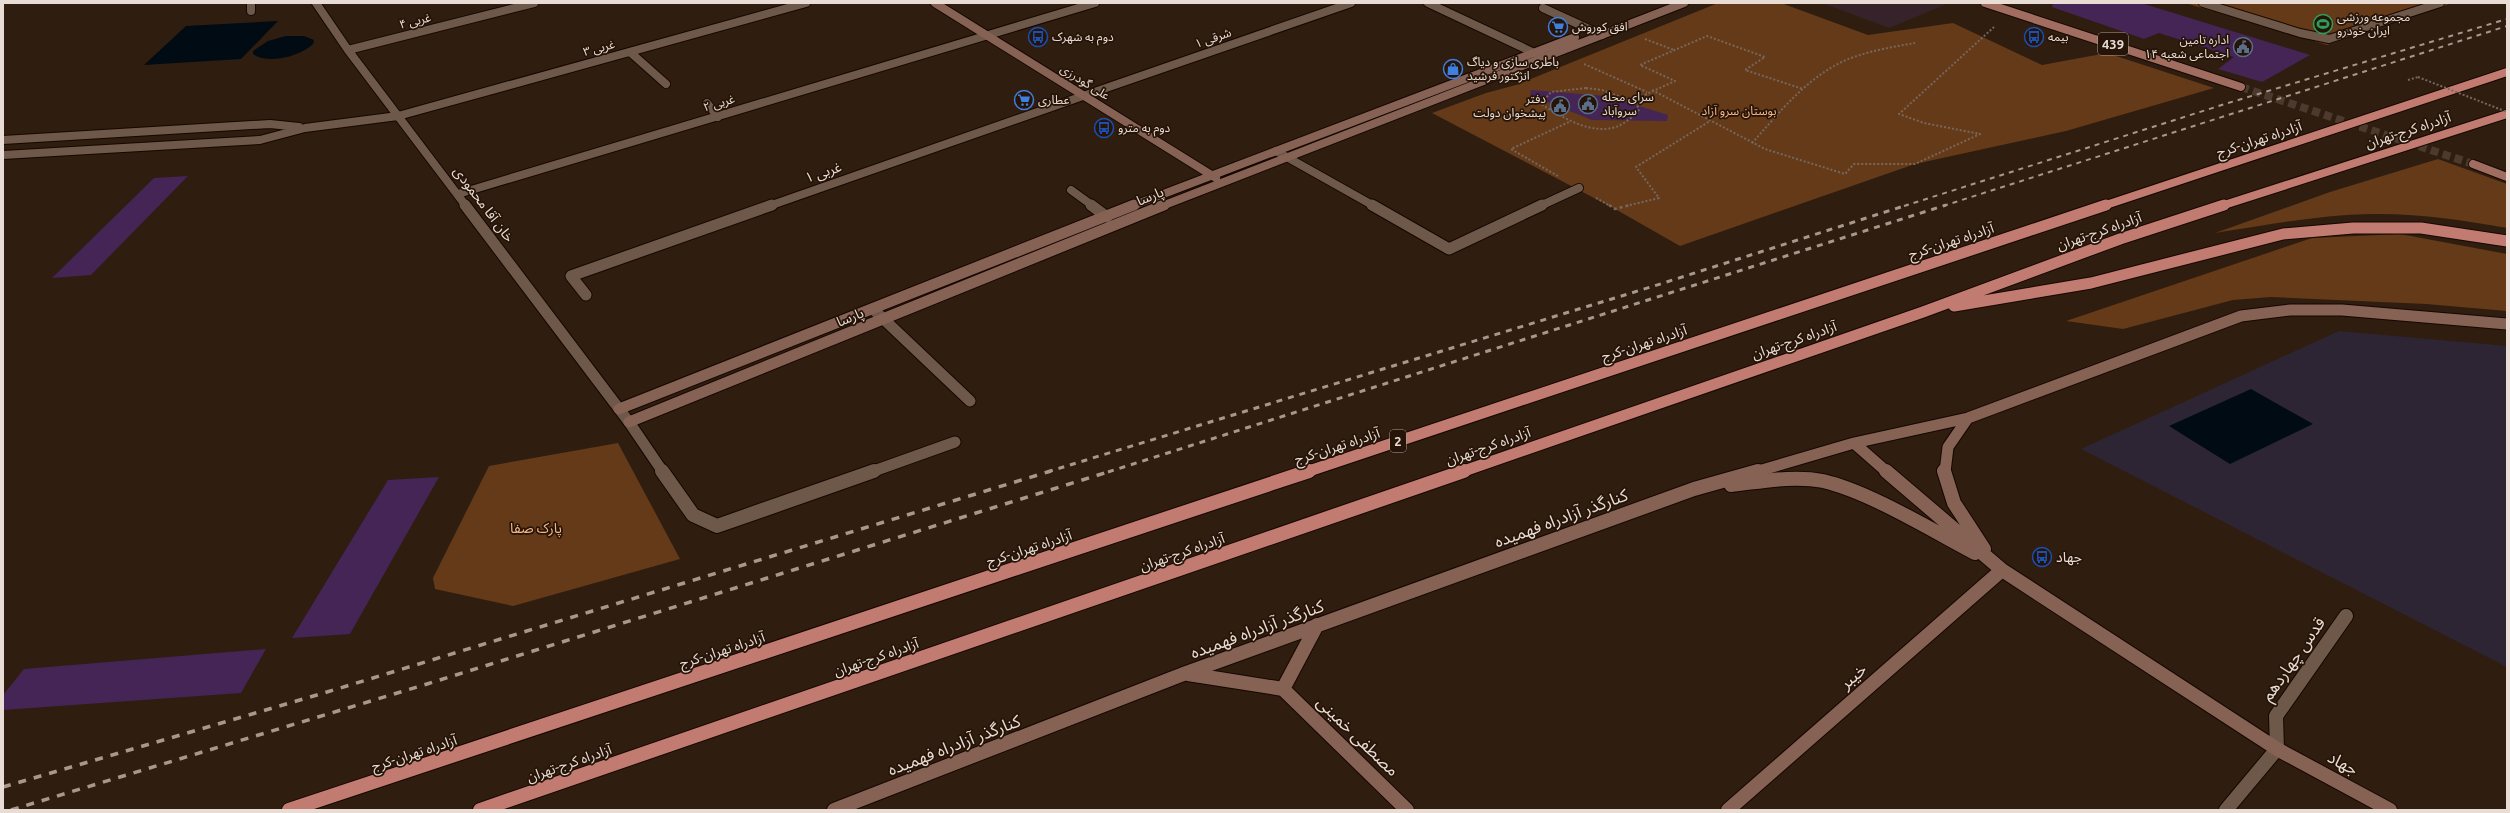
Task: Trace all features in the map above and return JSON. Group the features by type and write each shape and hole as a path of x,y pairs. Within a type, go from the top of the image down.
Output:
{"highway":[{"name":"آزادراه تهران-کرج","path":"290,810 2507,72"},
{"name":"آزادراه کرج-تهران","path":"480,810 1923,312 2120,239 2507,113"},
{"path":"1923,312 2091,283 2283,234 2353,228 2421,228 2507,241"}],"main road":[{"name":"439","path":"1985,3 2241,87"},
{"path":"2473,164 2507,177"}],"street":[{"name":"خان آقا محمودی","path":"316,3 348,50 629,422 693,515 717,526 955,442"},
{"name":"۴ غربی","path":"348,50 534,3"},
{"name":"۳ غربی","path":"305,128 398,116 806,3"},
{"name":"علی گودرزی","path":"935,3 1222,182"},
{"name":"۲ غربی","path":"458,194 1095,3"},
{"name":"۱ شرقی","path":"1083,96 1351,3"},
{"path":"1428,3 1544,58"},
{"name":"پارسا","path":"619,409 1211,175 1664,3"},
{"name":"پارسا","path":"629,422 1222,182 1684,3"},
{"path":"2203,3 2300,33 2329,39 2440,3"},
{"path":"1543,8 1602,35"},
{"path":"630,52 666,84"},
{"name":"۱ غربی","path":"586,295 571,276 1083,96"},
{"path":"707,103 718,116"},
{"path":"3,140 270,124 305,128"},
{"path":"3,155 260,140 305,128"},
{"path":"1276,150 1449,249 1579,188"},
{"path":"1071,190 1107,217"},
{"path":"874,309 970,401"},
{"path":"1694,489 1854,443 1968,418 2241,316 2290,310 2342,310 2507,324"},
{"path":"1968,418 1946,451 1945,481 1956,507 1997,566"},
{"path":"1854,443 1997,566"},
{"path":"1694,489 1782,479 1822,481 1860,494 1997,566"},
{"name":"کنارگذر آزادراه فهمیده","path":"834,810 851,806 1186,674 1317,625 1694,489"},
{"name":"جهاد","path":"1997,566 2277,749 2390,810"},
{"name":"خیبر","path":"1728,810 1997,566"},
{"name":"قدس چهاردهم","path":"2277,749 2276,716 2346,616"},
{"path":"1186,674 1283,690 1317,625"},
{"name":"مصطفی خمینی","path":"1283,690 1407,810"},
{"path":"2226,810 2277,749"}],"path":[{"path":"1652,90 1765,149 1845,174 1854,164 1915,164 1980,134 1924,123 1900,114 1929,83 1962,57 1993,28 2023,15"},
{"path":"1637,103 1602,90 1586,88 1551,92 1541,104 1569,122 1594,128 1615,128 1639,112 1637,103 1640,97 1652,90 1675,81 1640,65 1707,36 1765,56 1745,70 1803,89"},
{"path":"1643,39 1675,50"},
{"path":"1752,143 1810,82 1845,60 1883,49 1915,43"},
{"path":"1583,64 1647,93"},
{"path":"2408,80 2418,77 2507,113"},
{"path":"1569,122 1511,149 1615,209 1659,198 1636,167 1710,121"}],"shaded area":[{"path":"1822,3 1949,3 1889,28"},
{"path":"278,21 241,59 144,65 186,26"},
{"path":"286,36 304,36 314,40 313,44 308,48 284,58 267,59 253,54 253,51 268,41"},
{"path":"2339,331 2507,346 2507,667 2081,449"},
{"path":"2251,389 2313,424 2230,464 2169,426"}],"green space":[{"name":"بوستان سرو آزاد","path":"1718,3 1781,3 1868,35 1953,23 2042,65 2107,53 2214,88 2066,131 1915,164 1680,246 1615,209 1432,113 1486,93 1516,85"},
{"name":"مجموعه ورزشی ایران خودرو","path":"2185,3 2452,3 2327,45"},
{"path":"2438,159 2507,184 2507,228 2439,218 2371,214 2312,218 2215,233 2330,192"},
{"path":"2400,234 2507,254 2507,311 2426,304 2271,297 2233,300 2123,329 2066,321 2312,238"},
{"name":"پارک صفا","path":"618,443 680,559 513,606 435,589 433,578 489,466"}],"building":[{"name":"اداره تامین اجتماعی شعبه ۱۴","path":"2053,3 2141,3 2310,55 2262,82 2218,69 2234,57 2159,33 2144,39 2052,7"},
{"path":"1531,90 1606,96 1668,115 1667,121 1592,120 1530,95"},
{"path":"188,176 91,275 52,278 154,178"},
{"path":"439,477 350,634 292,638 388,480"},
{"path":"266,649 241,693 3,710 3,695 24,669"}],"tunnel":[{"path":"2241,87 2473,164"}],"railway":[{"path":"1904,206 2225,104 2507,19"},
{"path":"1943,206 2507,26"},
{"path":"1047,472 1654,286 1907,205"},
{"path":"1108,472 1946,205"},
{"path":"3,787 327,692 1051,471"},
{"path":"11,810 427,684 1111,471"}],"place":[{"name":"مجموعه ورزشی ایران خودرو","path":"2323,24"},
{"name":"افق کوروش","path":"1558,27"},
{"name":"دوم به شهرک","path":"1038,37"},
{"name":"بیمه","path":"2034,37"},
{"name":"اداره تامین اجتماعی شعبه ۱۴","path":"2243,47"},
{"name":"باطری سازی و دیاگ انژکتور فرشید","path":"1453,69"},
{"name":"عطاری","path":"1024,100"},
{"name":"سرای محله سروآباد","path":"1588,104"},
{"name":"دفتر پیشخوان دولت","path":"1560,106"},
{"name":"دوم به مترو","path":"1104,128"},
{"name":"جهاد","path":"2042,557"}]}
